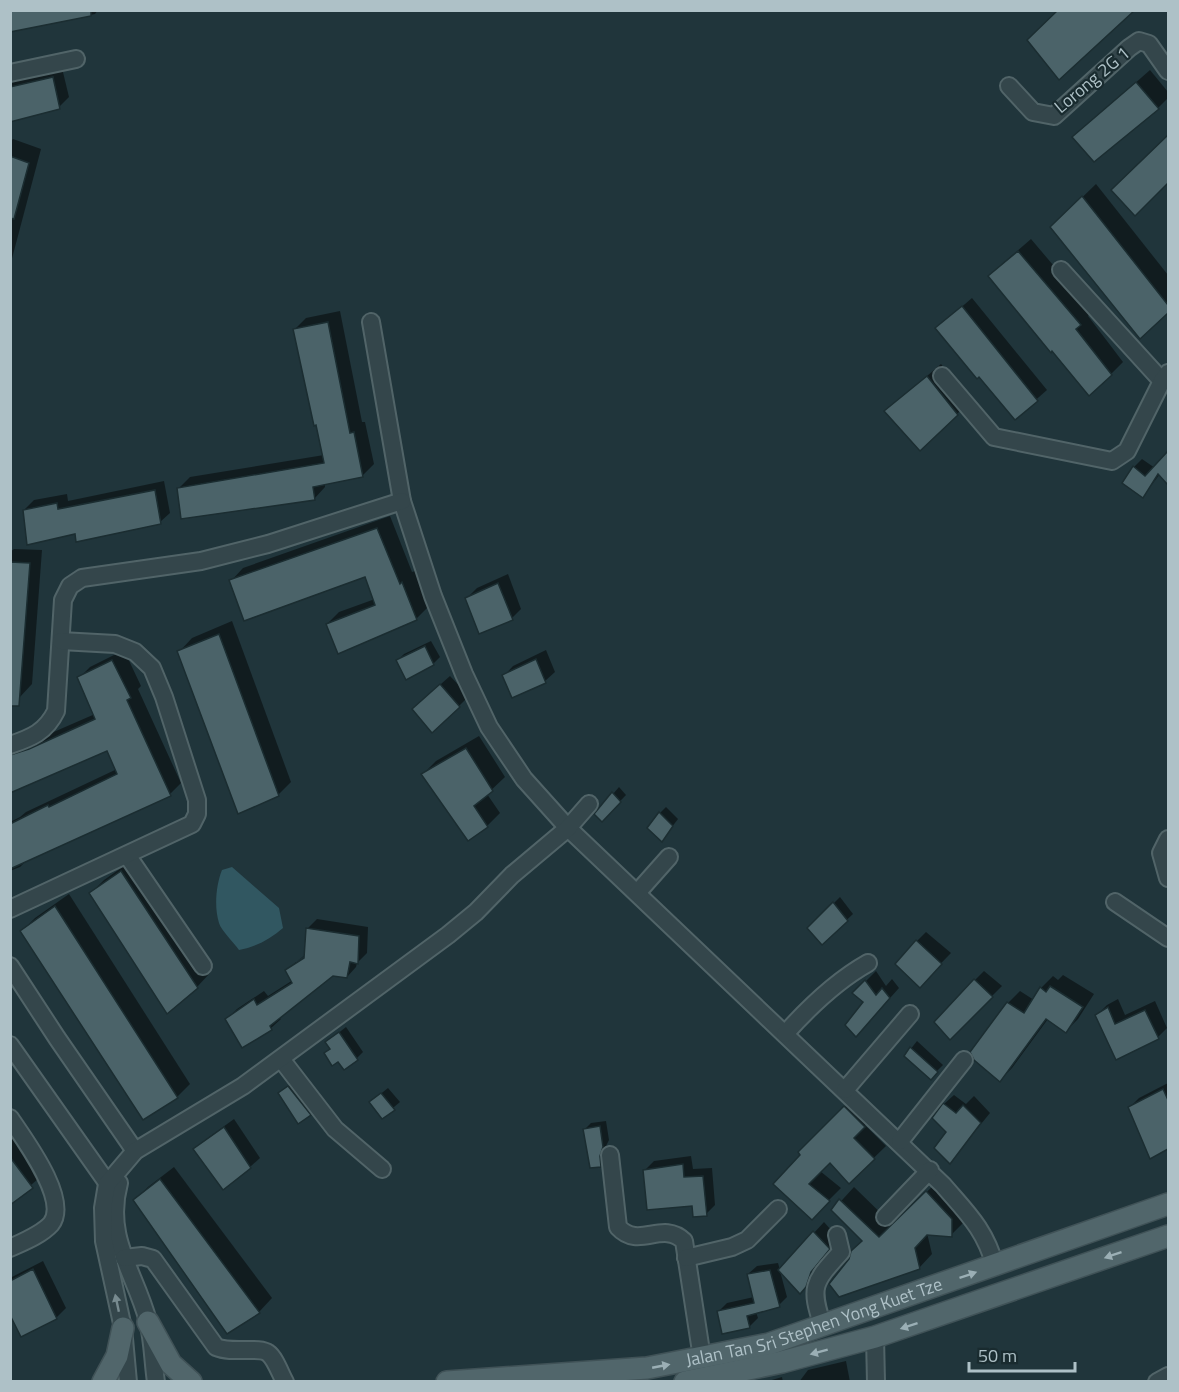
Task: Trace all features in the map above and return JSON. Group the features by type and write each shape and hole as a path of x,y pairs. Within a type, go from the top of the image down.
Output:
{"main road":[{"name":"Jalan Tan Sri Stephen Yong Kuet Tze","path":"447,1382 647,1368 770,1344 1168,1204"},
{"name":"Jalan Tan Sri Stephen Yong Kuet Tze","path":"685,1382 782,1362 875,1337 1168,1236"},
{"path":"844,1318 860,1321 875,1337"},
{"path":"148,1322 171,1364 191,1382"},
{"path":"103,1382 117,1356 123,1328"}],"street":[{"name":"Lorong 2G 1","path":"1009,86 1033,112 1054,116 1139,41 1149,44 1168,71"},
{"path":"10,73 76,59"},
{"path":"942,376 994,437 1112,461 1127,451 1165,377 1061,270"},
{"path":"371,322 402,501 433,596 464,674 489,727 524,779 568,828 930,1170 980,1229 989,1244 995,1266"},
{"path":"10,745 30,738 50,724 56,711 63,600 70,586 82,578 201,561 268,544 402,501"},
{"path":"10,909 192,824 197,814 196,800 164,698 152,668 135,652 115,644 61,640"},
{"path":"128,1382 123,1328 104,1241 103,1208 111,1189 119,1183 135,1151 243,1086 448,934 476,912 512,875 568,828 589,804"},
{"path":"1168,839 1161,854 1168,878"},
{"path":"127,855 203,966"},
{"path":"637,893 669,857"},
{"path":"1114,902 1168,938"},
{"path":"785,1034 823,995 868,963"},
{"path":"10,966 135,1151"},
{"path":"845,1090 910,1014"},
{"path":"10,1045 111,1189 116,1237 148,1322 156,1382"},
{"path":"281,1059 335,1129 382,1169"},
{"path":"900,1141 964,1060"},
{"path":"10,1118 46,1174 56,1204 52,1222 42,1232 10,1248"},
{"path":"610,1155 618,1227 625,1234 634,1237 668,1232 678,1235 684,1241 702,1358"},
{"path":"885,1217 930,1170"},
{"path":"686,1258 732,1247 747,1240 778,1209"},
{"path":"823,1326 818,1311 815,1285 819,1277 841,1252 837,1235"},
{"path":"124,1258 142,1256 153,1258 216,1347 225,1351 260,1350 268,1353 285,1382"},
{"path":"875,1337 876,1382"},
{"path":"1157,1382 1168,1376"}],"water":[{"path":"232,867 279,908 283,928 262,942 239,950 220,926 217,917 217,889 220,876 222,870"}],"building":[{"path":"10,10 91,10 91,16 10,32"},
{"path":"1058,10 1135,10 1059,80 1027,40"},
{"path":"53,77 60,109 10,122 10,87"},
{"path":"1136,82 1159,109 1094,162 1072,137"},
{"path":"1168,135 1168,183 1135,216 1111,190"},
{"path":"10,156 29,163 14,219 10,218"},
{"path":"1082,196 1168,305 1168,313 1140,339 1050,227"},
{"path":"1018,251 1081,325 1076,329 1112,375 1089,396 988,276"},
{"path":"962,306 1038,401 1015,420 935,328"},
{"path":"328,322 350,433 354,432 363,477 313,487 315,500 181,519 177,488 324,463 293,329"},
{"path":"927,376 958,415 920,451 884,411"},
{"path":"1168,451 1168,485 1158,474 1143,498 1122,483 1133,466 1145,476"},
{"path":"155,490 161,524 76,542 75,534 27,545 23,510 57,503 58,509"},
{"path":"377,528 417,620 338,654 326,624 375,605 365,577 244,621 229,580"},
{"path":"10,562 30,563 19,706 10,706"},
{"path":"498,583 513,620 479,634 465,598"},
{"path":"219,634 279,796 238,814 177,651"},
{"path":"425,646 434,665 406,680 396,660"},
{"path":"536,659 546,683 512,698 502,675"},
{"path":"112,660 131,698 127,700 171,796 10,869 10,824 117,774 107,751 10,793 10,755 29,749 95,719 77,677"},
{"path":"440,684 460,707 432,733 412,709"},
{"path":"466,748 493,791 474,806 488,827 468,841 421,774"},
{"path":"612,792 621,802 602,822 594,814"},
{"path":"659,812 673,826 662,842 647,828"},
{"path":"121,871 198,988 167,1014 89,893"},
{"path":"833,902 848,921 822,945 807,928"},
{"path":"55,906 178,1098 143,1120 20,931"},
{"path":"306,928 359,936 358,964 350,962 347,978 333,976 270,1026 272,1030 242,1048 225,1019 254,999 257,1005 292,983 285,970 304,958"},
{"path":"916,940 942,964 920,988 895,964"},
{"path":"974,979 993,997 950,1040 934,1022"},
{"path":"865,980 876,995 882,988 890,998 856,1037 845,1025 863,1002 852,993"},
{"path":"1050,986 1083,1007 1066,1033 1046,1019 1000,1082 974,1060 970,1052 1007,1002 1024,1013 1040,987 1046,992"},
{"path":"1108,1007 1115,1024 1145,1010 1159,1039 1116,1060 1095,1015"},
{"path":"339,1032 358,1060 344,1070 338,1062 332,1066 324,1053 330,1049 325,1042"},
{"path":"910,1047 938,1072 931,1080 904,1056"},
{"path":"288,1086 311,1115 298,1124 278,1093"},
{"path":"1163,1089 1168,1100 1168,1149 1150,1159 1128,1107"},
{"path":"381,1093 395,1110 382,1119 369,1102"},
{"path":"943,1103 956,1113 963,1105 981,1123 950,1164 934,1148 946,1132 932,1118"},
{"path":"844,1106 865,1127 854,1138 875,1159 849,1184 830,1163 809,1184 830,1201 812,1220 773,1184 800,1155 798,1152"},
{"path":"600,1126 603,1147 600,1156 601,1167 590,1168 583,1129"},
{"path":"224,1127 251,1168 223,1190 193,1149"},
{"path":"10,1157 33,1188 10,1205"},
{"path":"683,1164 684,1177 703,1176 707,1216 693,1217 692,1206 647,1210 643,1170"},
{"path":"160,1179 260,1313 227,1334 133,1200"},
{"path":"926,1191 952,1219 952,1237 927,1235 915,1248 920,1269 839,1297 829,1284 849,1259 851,1251 862,1241 831,1210 839,1199 879,1237"},
{"path":"813,1231 830,1249 811,1272 806,1287 800,1294 778,1270"},
{"path":"33,1269 57,1319 21,1337 10,1315 10,1281"},
{"path":"770,1270 780,1307 747,1316 750,1328 722,1334 717,1311 754,1303 747,1274"}]}
